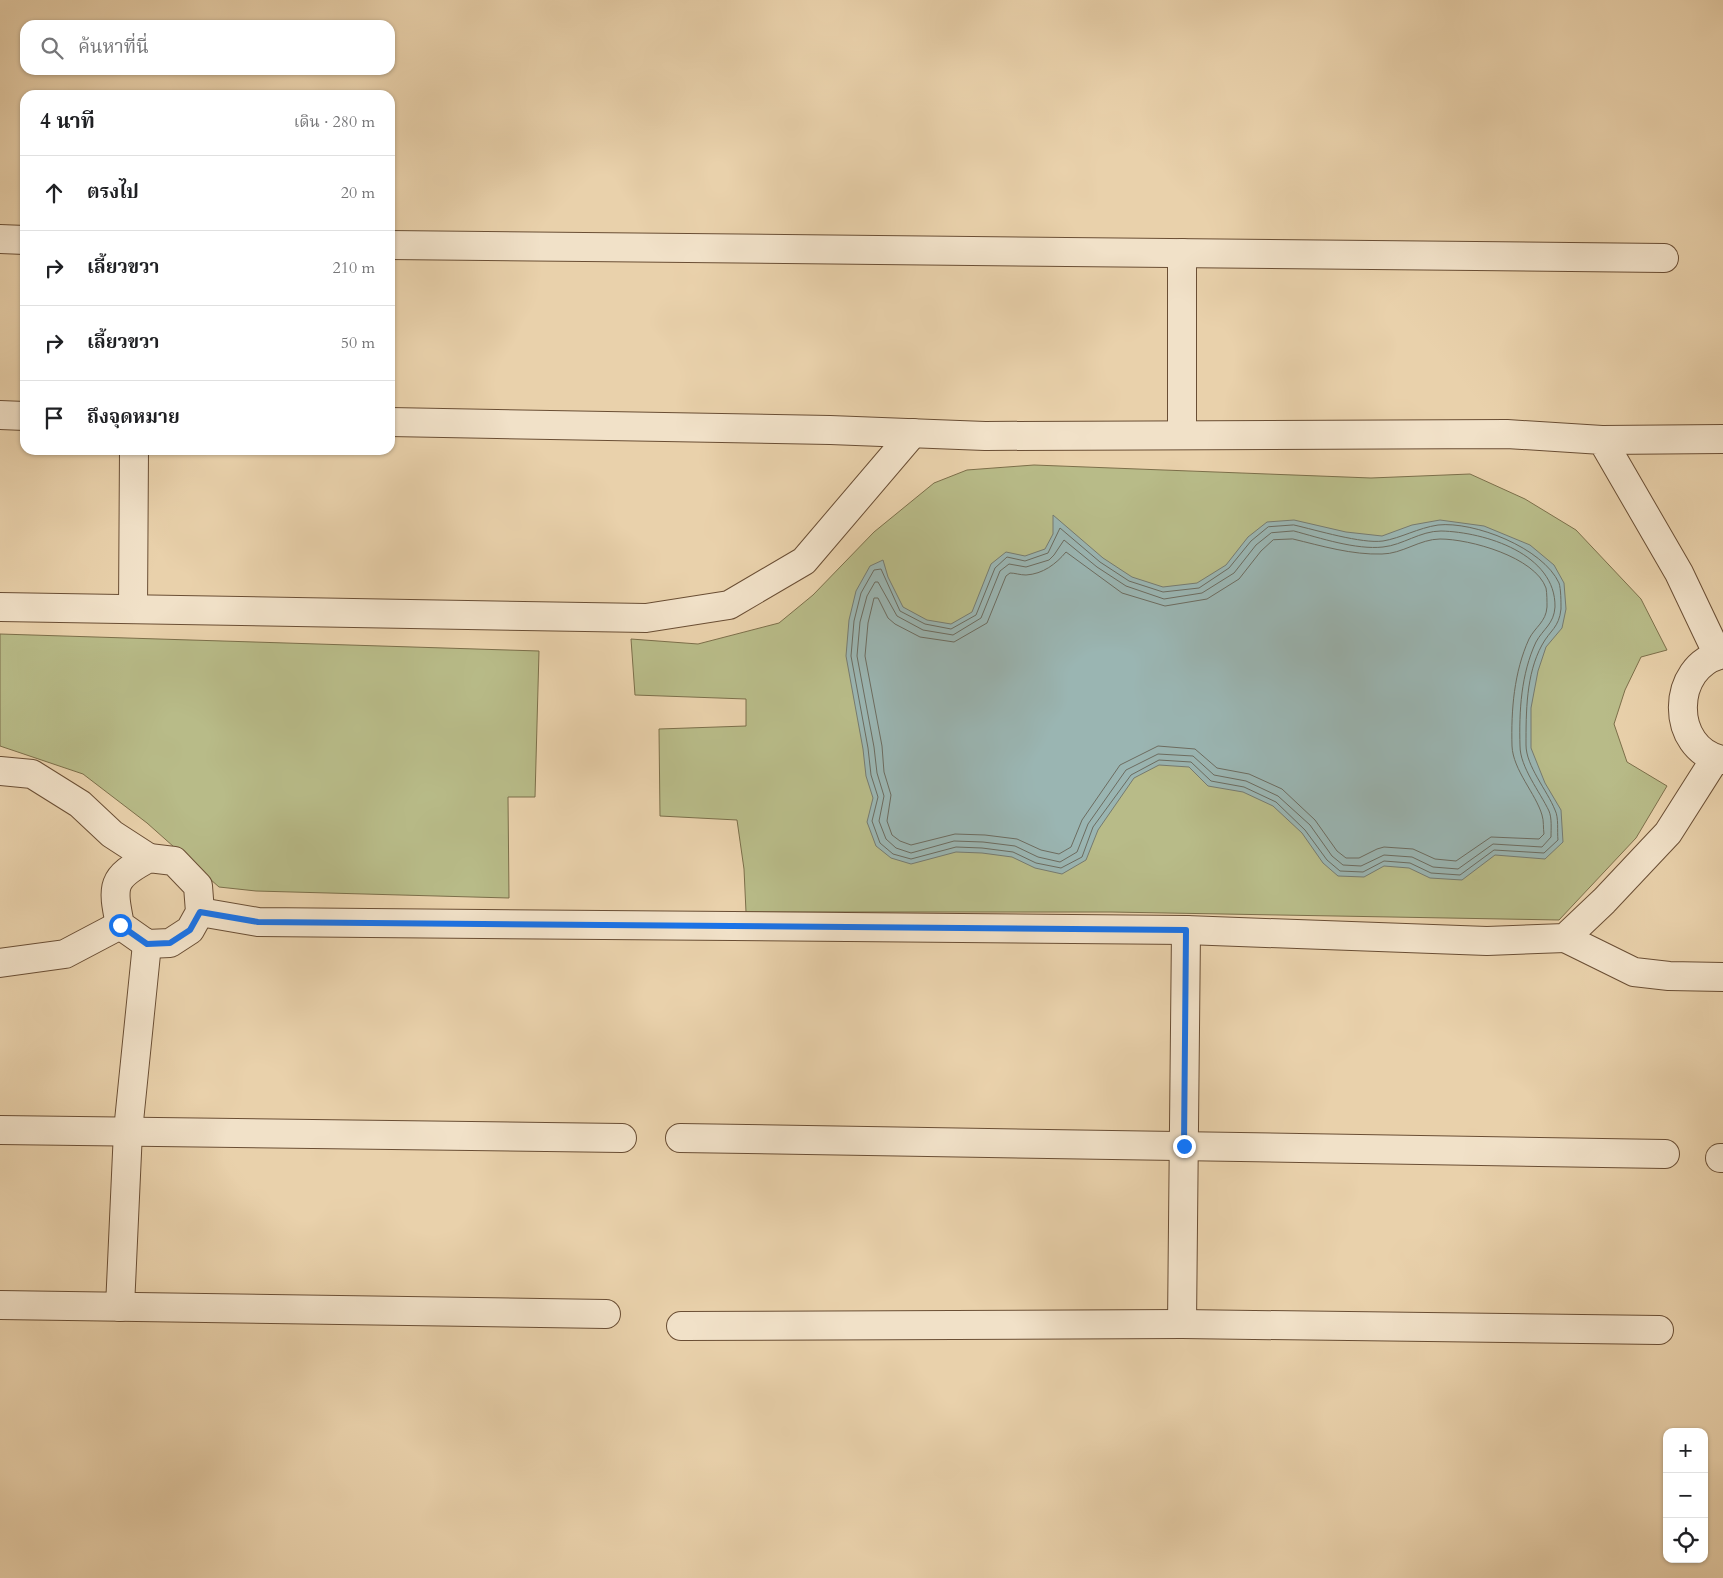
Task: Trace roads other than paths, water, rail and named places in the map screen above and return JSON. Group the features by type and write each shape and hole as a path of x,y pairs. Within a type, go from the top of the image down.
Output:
{"street":[{"path":"0,240 20,240"},
{"path":"395,245 1664,258"},
{"path":"1182,253 1182,435"},
{"path":"0,415 20,416"},
{"path":"395,422 985,436 1507,434 1602,440 1723,439"},
{"path":"0,607 646,618 729,605 804,561 913,433"},
{"path":"1566,938 1668,833 1719,760 1698,748 1686,728 1681,708 1686,685 1697,669 1720,654 1679,573 1602,440"},
{"path":"133,609 134,455"},
{"path":"0,771 32,774 80,804 112,834 149,858 174,861 198,886 200,912 190,930 170,943 147,944 120,925 114,892 126,870 149,858"},
{"path":"200,912 258,922 1186,930 1487,942 1566,938 1634,972 1668,976 1723,977"},
{"path":"0,963 65,954 120,925"},
{"path":"1182,1324 1186,930"},
{"path":"120,1307 128,1131 147,944"},
{"path":"0,1130 622,1138"},
{"path":"680,1138 1665,1154"},
{"path":"0,1305 606,1314"},
{"path":"681,1326 1182,1324 1659,1330"}],"water":[{"path":"1053,515 1103,558 1132,577 1163,587 1197,583 1226,565 1248,537 1267,522 1294,520 1346,532 1382,536 1412,525 1440,520 1484,526 1530,545 1554,565 1564,583 1566,609 1562,628 1546,647 1538,671 1531,708 1531,748 1545,783 1561,810 1563,842 1545,859 1495,855 1462,880 1430,878 1409,868 1384,866 1364,877 1338,876 1323,863 1302,833 1273,806 1243,792 1208,786 1189,767 1159,765 1134,778 1098,830 1086,860 1062,874 1035,868 1012,857 982,853 956,852 911,864 891,858 876,846 867,822 873,798 866,776 846,656 849,620 856,591 870,566 883,560 888,577 903,607 927,620 951,624 972,612 991,564 1006,552 1025,556 1045,549 1053,534"}]}
